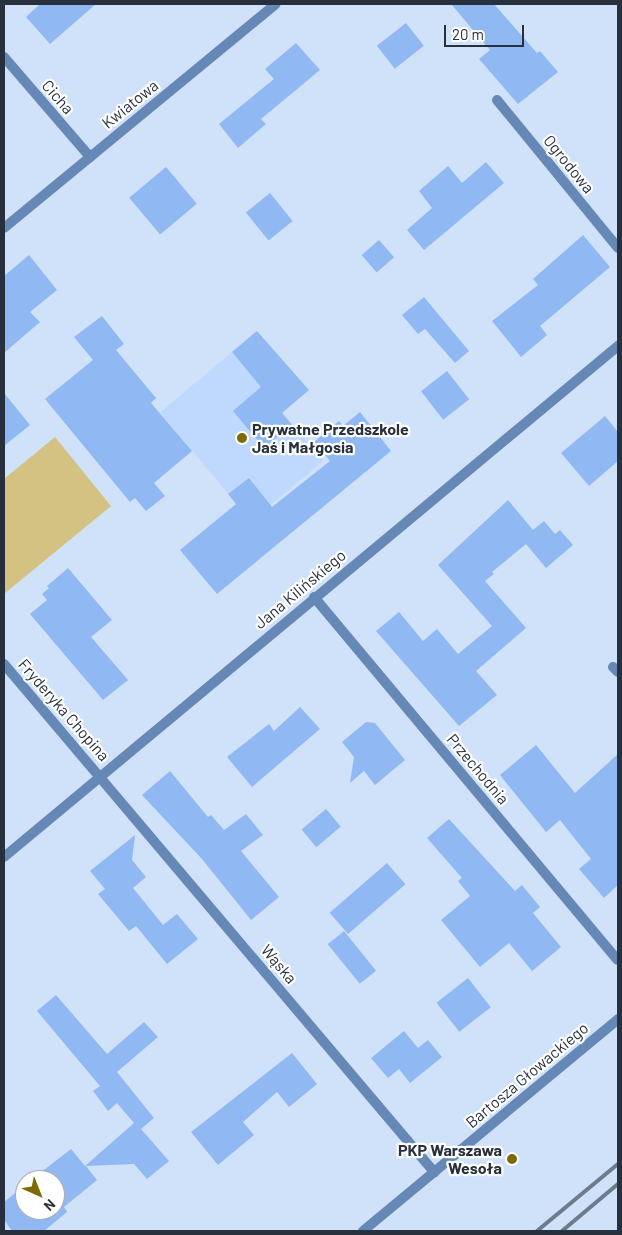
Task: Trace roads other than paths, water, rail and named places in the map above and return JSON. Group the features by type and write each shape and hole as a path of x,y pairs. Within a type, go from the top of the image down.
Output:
{"street":[{"name":"Kwiatowa","path":"4,228 276,4"},
{"name":"Cicha","path":"4,57 90,157"},
{"name":"Ogrodowa","path":"497,100 618,248"},
{"name":"Jana Kilińskiego","path":"4,857 314,597 618,346"},
{"name":"Przechodnia","path":"314,597 618,960"},
{"name":"Fryderyka Chopina","path":"4,664 101,777"},
{"name":"Wąska","path":"101,777 434,1172"},
{"name":"Bartosza Głowackiego","path":"362,1231 618,1019"}],"railway":[{"path":"537,1231 618,1164"},
{"path":"562,1231 618,1184"}],"place":[{"name":"Prywatne Przedszkole Jaś i Małgosia","path":"242,438"},
{"name":"PKP Warszawa Wesoła","path":"512,1159"}]}
